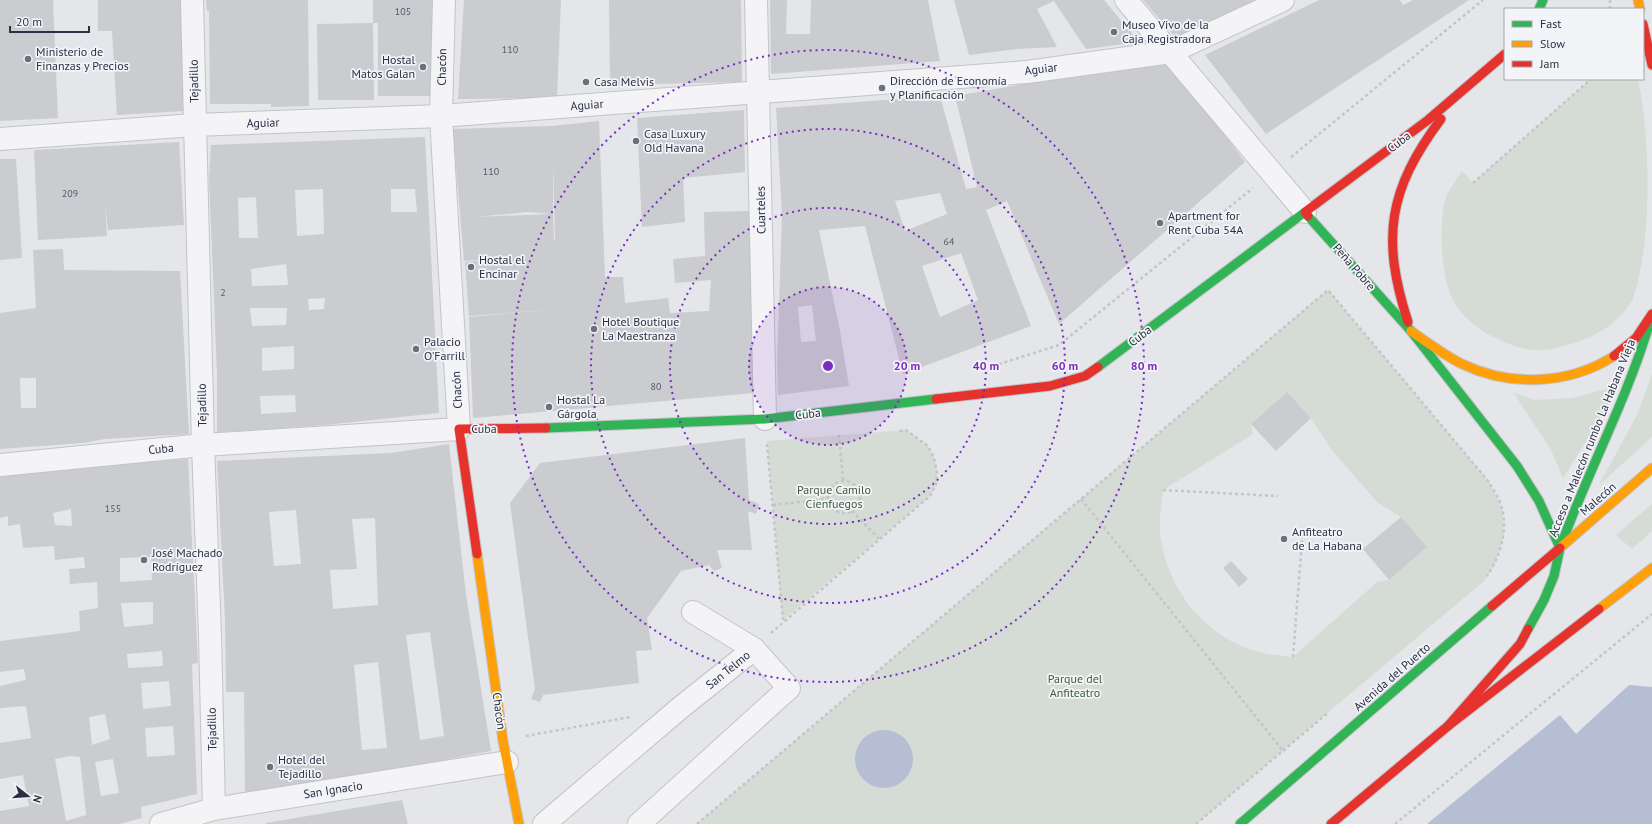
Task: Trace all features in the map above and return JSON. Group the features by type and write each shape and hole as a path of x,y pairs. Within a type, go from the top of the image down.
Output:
{"main road":[{"path":"1644,29 1652,65"},
{"name":"Cuba","path":"459,429 521,429 765,419 1050,386 1085,376 1428,120 1504,55"},
{"path":"1472,83 1433,129 1418,151 1403,181 1397,200 1391,238 1391,256 1400,299 1411,332 1462,364 1480,371 1516,380 1547,380 1574,375 1606,361 1639,335 1648,324 1652,314"},
{"name":"Peña Pobre","path":"1305,212 1411,332 1517,466 1539,501 1560,548"},
{"name":"Acceso a Malecón rumbo La Habana Vieja","path":"1448,726 1520,644 1544,600 1554,576 1560,548 1574,509 1629,385 1652,314"},
{"name":"Chacón","path":"459,429 503,741 519,824"},
{"name":"Malecón","path":"1560,548 1652,468"},
{"name":"Avenida del Puerto","path":"1240,824 1560,548"},
{"path":"1330,824 1448,726 1652,568"}],"street":[{"name":"Tejadillo","path":"192,0 194,125 214,809"},
{"name":"Chacón","path":"444,0 441,116 459,429"},
{"name":"Cuarteles","path":"756,0 765,419"},
{"name":"Peña Pobre","path":"1126,0 1172,52 1305,212"},
{"name":"Aguiar","path":"0,139 194,125 441,116 1027,72 1172,52 1283,0"},
{"name":"Cuba","path":"0,465 203,445 459,429"},
{"path":"693,612 754,649"},
{"name":"San Telmo","path":"544,824 680,708 754,649 789,688 639,824"},
{"name":"San Ignacio","path":"161,824 214,809 507,762"}],"path":[{"path":"993,366 1060,345 1483,0"},
{"path":"1472,183 1590,80"},
{"path":"697,824 1328,290 1490,482 1502,508 1504,534 1495,564 1484,581"},
{"path":"765,419 783,620"},
{"path":"754,649 783,620 930,496 936,485 937,472 934,458 928,446 906,430 891,431"},
{"path":"839,434 843,480"},
{"path":"832,435 847,434"},
{"path":"843,480 855,484 861,495 857,508 845,514 833,510 827,499 831,486 843,480"},
{"path":"1163,490 1278,496"},
{"path":"773,505 827,499"},
{"path":"1081,499 1283,751 1302,772"},
{"path":"852,511 879,539"},
{"path":"1293,657 1303,528"},
{"path":"1395,824 1652,614"},
{"path":"1196,824 1332,710"},
{"path":"503,741 634,716"}],"green space":[{"path":"1590,80 1638,80 1645,131 1648,191 1644,250 1633,299 1628,307 1616,320 1602,331 1586,339 1546,350 1527,349 1505,343 1494,338 1473,324 1457,307 1452,298 1446,280 1442,255 1442,229 1446,197 1462,171 1473,183"},
{"name":"Parque del Anfiteatro","path":"1328,290 1489,482 1502,508 1504,534 1495,564 1484,581 1196,824 697,824","holes":["1287,392 1311,418 1331,449 1377,502 1401,517 1427,547 1389,580 1377,582 1293,657 1263,653 1240,645 1222,636 1193,610 1182,594 1172,577 1165,558 1161,539 1160,521 1163,490 1253,434 1251,424"]},
{"path":"1652,374 1652,437 1599,485 1637,415"},
{"path":"1618,386 1593,431 1563,478 1550,448 1513,392 1534,400 1572,398"},
{"name":"Parque Camilo Cienfuegos","path":"906,430 928,446 934,458 937,472 936,485 930,496 783,620 767,441"},
{"path":"1652,504 1652,531 1632,549 1616,535"}],"water":[{"path":"1629,685 1652,687 1652,824 1427,824 1560,715 1576,734"},
{"path":"878,730 890,730 905,738 913,753 913,765 905,780 890,788 878,788 863,780 855,765 855,753 863,738"}],"building":[{"name":"Ministerio de Finanzas y Precios","path":"0,0 53,0 58,118 0,121"},
{"path":"98,0 181,0 185,111 117,115 112,31 98,31"},
{"path":"206,0 308,0 309,106 271,107 271,104 210,104 209,11 207,11"},
{"path":"373,0 432,0 433,96 378,96 378,23 373,23"},
{"path":"464,0 561,0 557,98 458,99"},
{"path":"609,0 741,0 742,82 610,85"},
{"path":"770,0 787,0 786,34 810,34 811,0 928,0 940,61 771,74"},
{"path":"954,0 1104,0 1139,42 1086,49 1054,1 1037,9 1057,47 1017,49 969,55"},
{"path":"1143,0 1257,0 1176,38"},
{"path":"1319,0 1400,0 1403,5 1413,0 1469,0 1266,134 1205,55"},
{"path":"373,23 374,100 318,100 317,24"},
{"path":"1161,60 1198,99 1245,162 1059,324 1007,201 986,210 1031,326 903,374 865,226 819,230 840,331 849,386 778,395 777,362 782,215 776,108 940,96 966,189 977,187 955,96","holes":["940,193 947,214 905,231 895,201","961,253 978,300 940,317 922,266","812,305 816,341 801,342 798,307"]},
{"path":"744,110 745,172 683,178 685,222 642,227 637,118"},
{"path":"599,121 605,277 623,277 625,303 668,298 670,313 709,311 711,280 675,283 673,259 705,256 704,212 749,211 754,393 473,418 469,317 548,310 469,316 465,262 500,258 464,261 453,129 552,126","holes":["553,162 555,240 553,214","528,212 551,214 475,217"]},
{"path":"425,137 439,413 325,425 217,432 217,374 209,177 211,145","holes":["323,189 324,234 297,236 295,190","391,189 415,189 417,212 391,212","256,197 258,238 239,238 238,198","286,264 288,285 252,286 251,269","325,298 324,309 309,310 308,299","250,308 287,308 286,325 252,326","294,346 294,369 262,371 262,348","295,395 296,412 261,414 260,396"]},
{"path":"179,142 184,225 108,230 105,203 107,236 38,240 34,150"},
{"path":"0,159 16,159 22,258 0,260"},
{"path":"63,249 64,270 180,271 189,434 105,439 83,443 0,449 0,313 36,308 33,250","holes":["20,378 36,378 36,408 21,408"]},
{"path":"1287,392 1311,418 1276,451 1251,424"},
{"path":"745,438 749,500 759,504 756,514 748,511 752,550 717,550 722,568 714,571 709,565 681,571 647,618 652,650 636,651 639,683 543,695 540,702 531,699 535,689 510,503 540,463"},
{"path":"449,444 466,595 491,751 337,780 245,793 244,692 226,692 225,619 217,461 391,453","holes":["296,510 301,564 274,566 269,512","375,518 378,605 333,609 330,570 357,569 352,519","430,632 444,736 420,740 406,635","378,662 387,748 362,750 354,665"]},
{"path":"188,459 198,663 192,664 197,794 141,807 142,818 119,824 0,824 0,811 29,806 23,775 0,779 0,743 31,738 26,706 0,708 0,686 26,680 24,669 0,672 0,641 80,631 79,611 98,608 97,582 70,584 69,569 85,568 84,557 55,560 54,546 23,548 20,524 8,526 8,516 0,518 0,476 117,464","holes":["71,509 72,526 55,525 53,513","151,557 152,580 120,582 120,558","153,602 153,624 124,627 121,603","162,651 163,666 128,668 127,654","169,681 171,706 143,709 141,683","105,714 110,739 92,745 89,717","173,726 175,755 147,757 145,728","70,756 80,757 86,815 66,821 55,759","113,759 119,793 101,796 95,762"]},
{"path":"1401,517 1427,547 1389,580 1363,549"},
{"path":"1231,561 1248,579 1239,587 1223,568"},
{"path":"402,800 408,824 266,824 266,823"}],"traffic: fast":[{"path":"1539,8 1543,0"},
{"path":"1098,367 1305,212"},
{"path":"1308,216 1411,331 1517,466 1539,501 1560,548"},
{"path":"1560,548 1582,492 1618,410 1640,354 1649,325"},
{"path":"546,428 765,419 936,399"},
{"path":"1528,629 1544,600 1554,576 1560,548"},
{"path":"1240,824 1492,606"}],"traffic: slow":[{"path":"1638,0 1640,8"},
{"path":"1411,331 1442,353 1462,364 1500,377 1539,380 1559,377 1578,373 1597,366 1614,356"},
{"path":"1561,547 1652,468"},
{"path":"477,554 503,741 519,824"},
{"path":"1599,609 1652,568"}],"traffic: jam":[{"path":"1644,29 1652,65"},
{"path":"1308,216 1305,212 1428,120 1504,55"},
{"path":"1408,322 1399,292 1394,265 1394,216 1400,192 1410,169 1423,145 1441,119"},
{"path":"1614,356 1636,338 1652,314"},
{"path":"936,399 1050,386 1085,376 1098,367"},
{"path":"477,554 459,429 546,428"},
{"path":"1492,606 1560,548"},
{"path":"1448,726 1599,609"},
{"path":"1331,824 1448,726 1520,644 1528,629"}],"place":[{"name":"Museo Vivo de la Caja Registradora","path":"1114,32"},
{"name":"Ministerio de Finanzas y Precios","path":"28,59"},
{"name":"Hostal Matos Galan","path":"423,67"},
{"name":"Casa Melvis","path":"586,82"},
{"name":"Dirección de Economía y Planificación","path":"882,88"},
{"name":"Casa Luxury Old Havana","path":"636,141"},
{"name":"Apartment for Rent Cuba 54A","path":"1160,223"},
{"name":"Hostal el Encinar","path":"471,267"},
{"name":"Hotel Boutique La Maestranza","path":"594,329"},
{"name":"Palacio O'Farrill","path":"416,349"},
{"name":"Hostal La Gárgola","path":"549,407"},
{"name":"Anfiteatro de La Habana","path":"1284,539"},
{"name":"José Machado Rodríguez","path":"144,560"},
{"name":"Hotel del Tejadillo","path":"270,767"}]}
